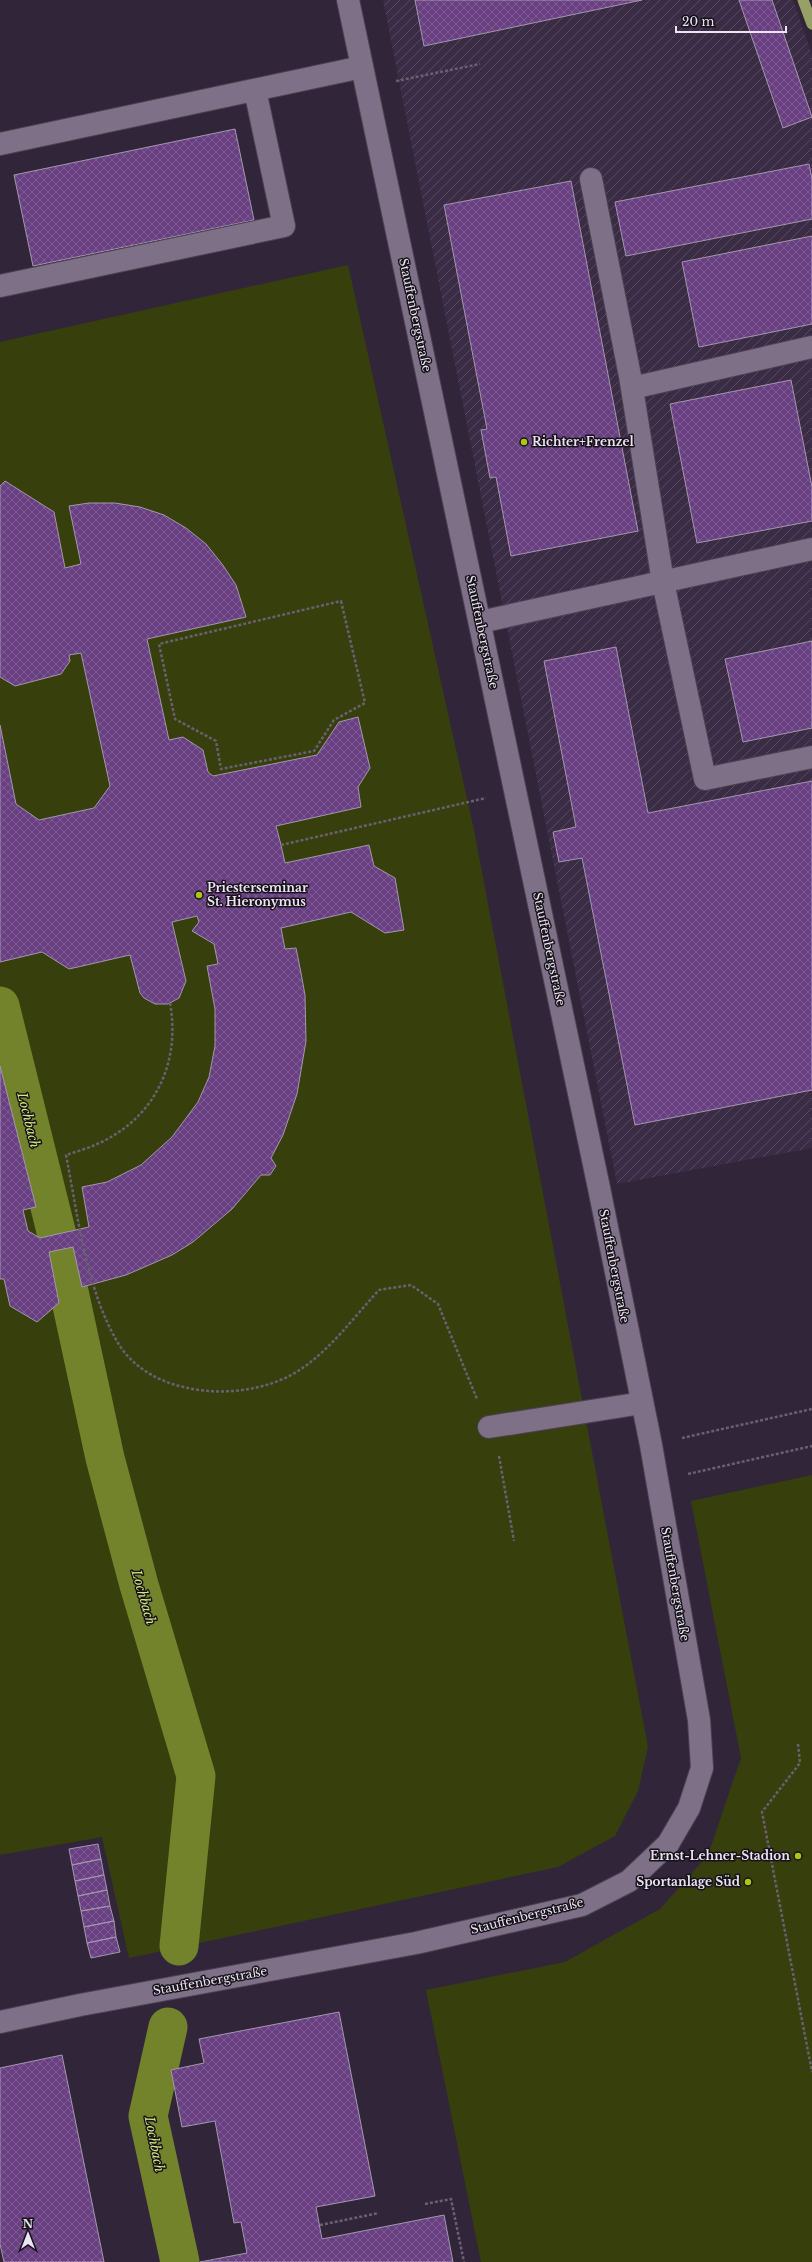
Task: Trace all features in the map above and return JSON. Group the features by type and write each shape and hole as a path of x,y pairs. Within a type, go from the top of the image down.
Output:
{"street":[{"name":"Stauffenbergstraße","path":"0,2022 80,2004 416,1943 582,1905 629,1881 668,1844 689,1808 702,1768 699,1720 651,1445 516,792 348,0"},
{"path":"0,144 255,90 364,77"},
{"path":"0,286 284,226 255,90"},
{"path":"591,179 632,388 663,582 706,779 812,757"},
{"path":"632,388 812,347"},
{"path":"480,622 812,549"},
{"path":"489,1427 642,1403"}],"path":[{"path":"364,77 480,64"},
{"path":"342,601 365,702 334,720 314,751 221,769 216,741 175,719 159,644 342,601"},
{"path":"280,846 516,792"},
{"path":"170,1003 174,1022 173,1044 163,1079 155,1094 141,1113 121,1130 95,1145 66,1155 98,1301 118,1344 138,1367 164,1382 200,1390 243,1390 272,1384 300,1370 322,1353 379,1290 411,1285 438,1304 498,1449 514,1541"},
{"path":"651,1445 812,1409"},
{"path":"658,1481 812,1446"},
{"path":"798,1744 800,1763 762,1812 812,2072"},
{"path":"425,2204 452,2199 464,2262"},
{"path":"320,2225 380,2213"}],"shaded area":[{"path":"383,0 793,0 812,55 812,1148 617,1184"}],"green space":[{"path":"348,265 474,830 648,1747 638,1791 615,1836 558,1867 129,1958 102,1837 0,1855 0,342"},
{"name":"Sportanlage Süd","path":"812,1475 812,2262 481,2262 426,1990 565,1962 660,1909 708,1855 741,1758 691,1501"}],"building":[{"path":"415,0 642,0 424,46"},
{"path":"739,0 772,0 812,117 783,128"},
{"path":"235,129 254,220 33,266 14,175"},
{"path":"809,164 812,179 812,219 626,256 615,202"},
{"path":"571,181 638,531 511,556 496,477 490,478 481,430 487,429 444,205"},
{"path":"812,236 812,324 699,347 682,262"},
{"path":"791,380 812,487 812,521 697,543 670,404"},
{"name":"Priesterseminar St. Hieronymus","path":"5,481 54,512 65,568 81,564 69,506 89,503 115,503 140,507 164,515 186,528 206,544 236,585 246,617 147,639 169,740 183,737 203,750 208,772 213,776 317,755 339,722 358,717 370,768 358,787 361,807 276,826 285,863 369,845 374,866 395,878 404,930 385,933 351,912 281,928 285,949 296,948 305,995 306,1041 297,1094 283,1135 271,1158 276,1166 270,1175 261,1175 232,1209 193,1242 172,1255 126,1275 82,1287 73,1247 49,1252 59,1303 37,1322 10,1306 4,1279 0,1279 0,1066 36,1207 23,1210 28,1231 40,1238 89,1227 82,1187 107,1182 141,1165 172,1137 198,1102 209,1077 215,1046 215,1009 207,966 218,964 214,944 192,931 199,922 197,916 172,922 186,981 179,998 168,1004 155,1004 144,998 140,993 130,955 69,969 42,952 0,962 0,725 16,804 39,820 94,808 110,786 81,653 69,655 70,661 61,674 15,686 0,677 0,486"},
{"path":"812,641 812,728 743,742 725,659"},
{"path":"616,647 648,813 812,781 812,1090 635,1125 582,858 559,862 553,832 576,827 544,661"},
{"path":"98,1844 101,1859 72,1865 69,1849"},
{"path":"101,1859 104,1875 75,1881 72,1865"},
{"path":"104,1875 107,1890 78,1896 75,1881"},
{"path":"107,1890 110,1906 81,1911 78,1896"},
{"path":"110,1906 114,1921 84,1927 81,1911"},
{"path":"114,1921 116,1937 87,1943 84,1927"},
{"path":"116,1937 120,1952 91,1958 87,1943"},
{"path":"339,2012 375,2196 316,2207 322,2239 444,2215 453,2262 200,2262 247,2253 241,2222 234,2223 215,2121 182,2127 171,2070 204,2063 199,2039"},
{"path":"62,2055 104,2262 4,2262 0,2244 0,2068"}],"waterway":[{"path":"803,0 812,24"},
{"name":"Lochbach","path":"0,1006 57,1235"},
{"name":"Lochbach","path":"60,1250 105,1458 139,1585 196,1776 179,1946"},
{"name":"Lochbach","path":"168,2027 148,2116 180,2262"}],"place":[{"name":"Richter+Frenzel","path":"524,442"},
{"name":"Priesterseminar St. Hieronymus","path":"199,895"},
{"name":"Ernst-Lehner-Stadion","path":"798,1856"},
{"name":"Sportanlage Süd","path":"748,1882"}]}
